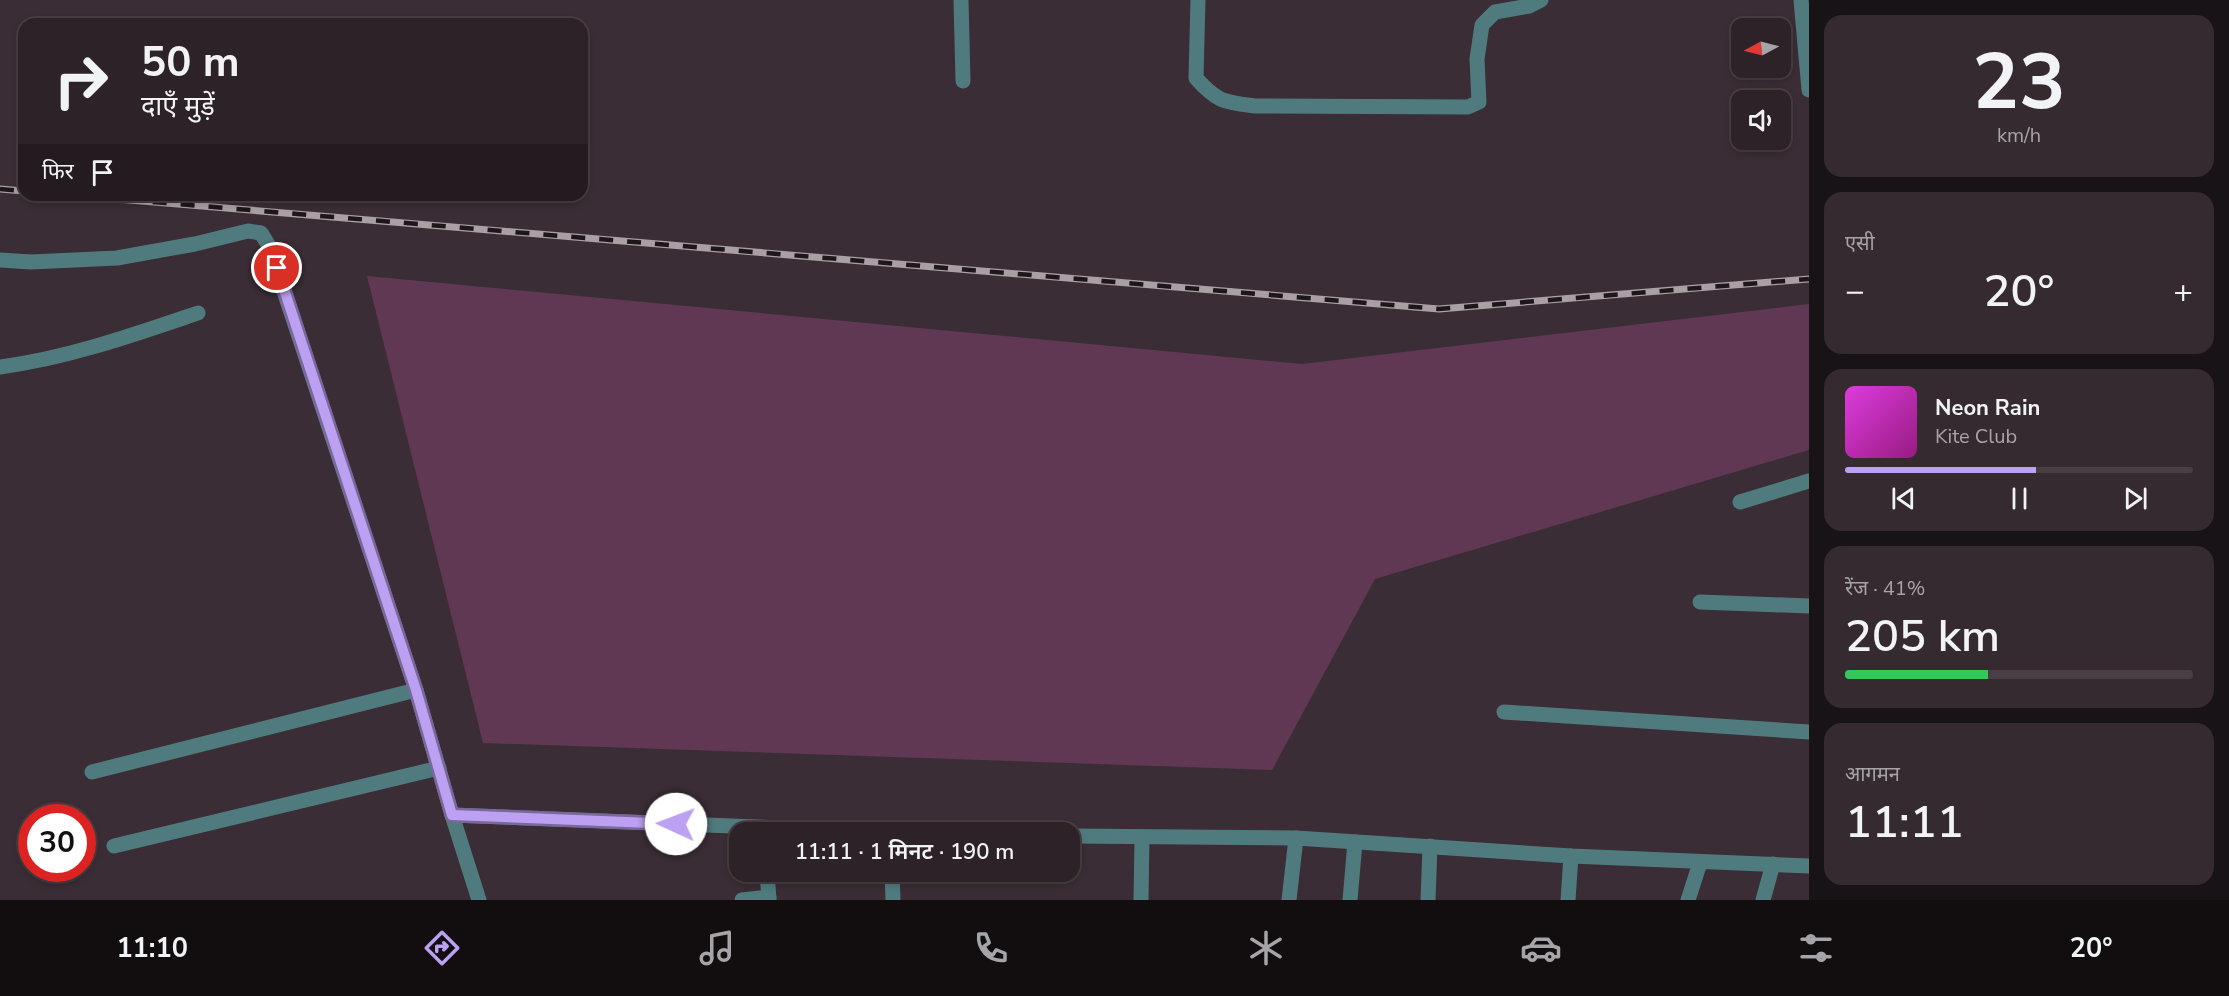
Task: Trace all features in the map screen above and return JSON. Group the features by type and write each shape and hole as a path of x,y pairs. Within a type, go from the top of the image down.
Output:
{"street":[{"path":"961,0 963,81"},
{"path":"1198,0 1196,78 1210,95 1225,102 1255,106 1444,107 1467,107 1479,102 1477,59 1482,25 1496,12 1529,6 1541,0"},
{"path":"1801,0 1809,90"},
{"path":"0,260 31,262 117,258 195,244 248,231 261,233 269,246 416,690 478,900"},
{"path":"0,367 31,363 117,341 198,313"},
{"path":"1740,502 1809,481"},
{"path":"1700,602 1809,606"},
{"path":"93,772 416,690"},
{"path":"1504,712 1809,732"},
{"path":"114,846 439,768"},
{"path":"452,815 729,828"},
{"path":"1080,836 1296,838 1571,856 1809,866"},
{"path":"1142,838 1142,900"},
{"path":"1289,900 1296,838"},
{"path":"1350,900 1355,842"},
{"path":"1428,900 1430,846"},
{"path":"1568,900 1571,856"},
{"path":"1688,900 1700,863"},
{"path":"1763,900 1773,864"},
{"path":"742,900 769,899 768,882"},
{"path":"892,882 892,900"}],"shaded area":[{"path":"367,276 1302,364 1809,304 1809,450 1375,579 1272,770 483,743"}],"railway":[{"path":"0,189 18,190"},
{"path":"141,201 1439,309 1809,279"}],"route":[{"path":"277,268 416,690 452,815 676,824"}]}
